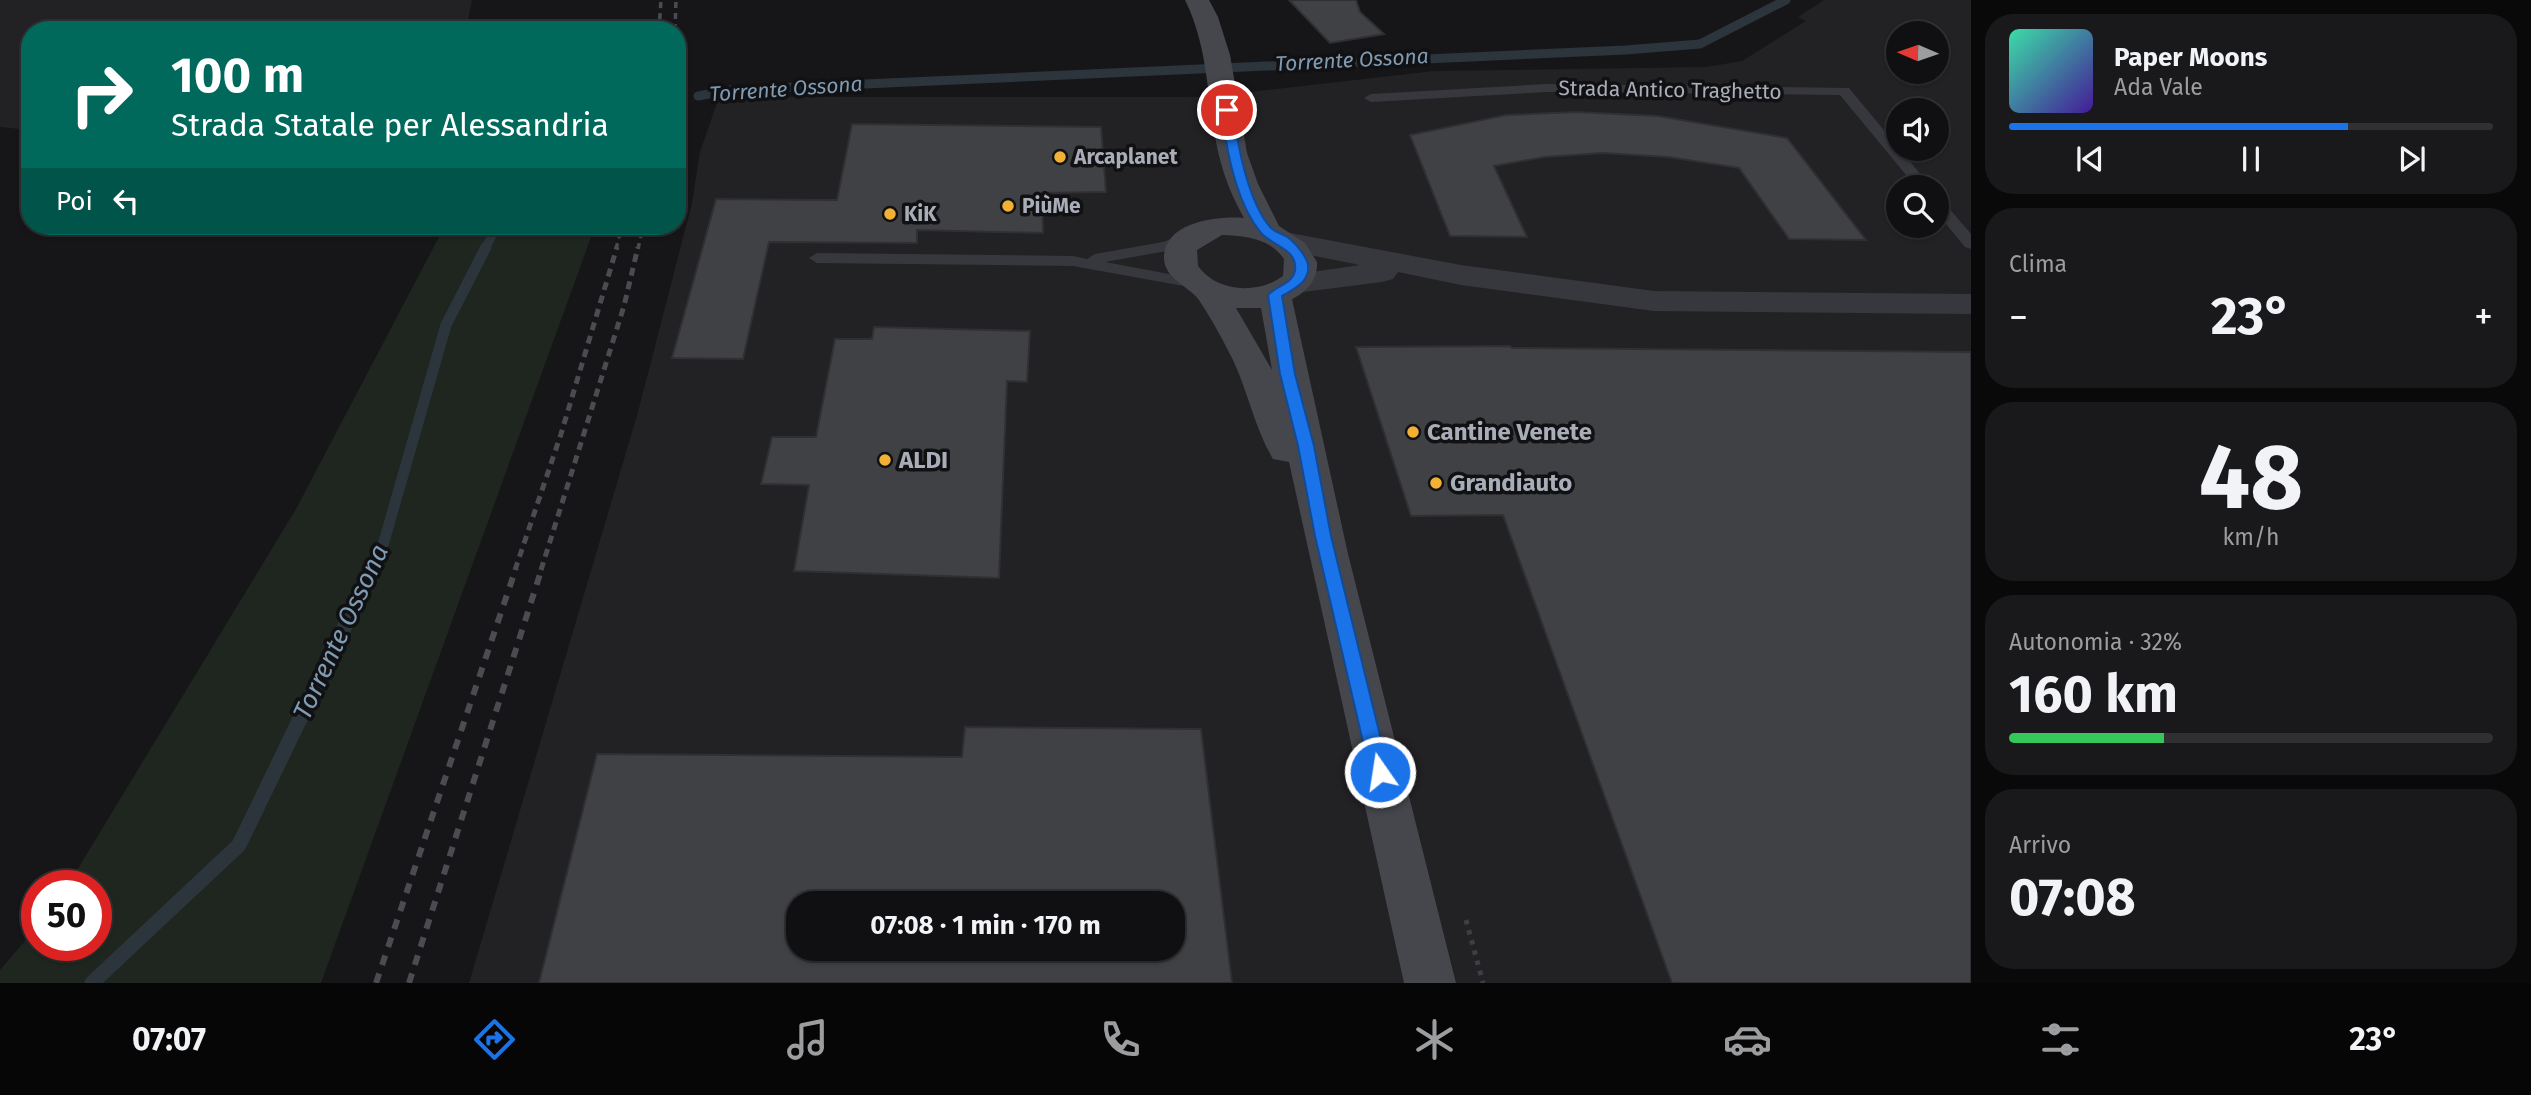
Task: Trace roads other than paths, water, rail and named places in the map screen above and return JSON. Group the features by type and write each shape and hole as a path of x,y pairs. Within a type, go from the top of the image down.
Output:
{"main road":[{"path":"1201,2 1224,89 1233,153 1254,209 1276,237 1301,262 1301,273 1285,289 1243,298 1203,287"},
{"path":"1202,232 1223,188 1233,153"},
{"path":"1276,237 1231,226 1202,232 1187,241 1181,251 1180,261 1185,273 1203,287 1250,360 1323,536"},
{"path":"1285,289 1288,374 1306,446 1323,536 1430,983"}],"street":[{"path":"1276,237 1461,275 1654,301 1971,304"},
{"path":"1285,289 1383,272 1461,275"}],"lane":[{"name":"Strada Antico Traghetto","path":"1371,98 1546,88 1844,91 1914,175"},
{"path":"1949,217 1971,244"},
{"path":"817,258 1073,261 1167,246 1202,232"},
{"path":"1073,261 1203,287"}],"waterway":[{"name":"Torrente Ossona","path":"698,96 730,90 1626,50 1700,44 1786,0"},
{"name":"Torrente Ossona","path":"485,249 492,235"},
{"name":"Torrente Ossona","path":"373,568 381,552 446,325 486,247"},
{"name":"Torrente Ossona","path":"92,983 239,845 373,568"}],"railway":[{"path":"660,21 661,0"},
{"path":"675,21 676,0"},
{"path":"616,249 620,235"},
{"path":"638,249 641,235"},
{"path":"515,570 561,434 617,247"},
{"path":"541,570 624,306 638,247"},
{"path":"376,983 516,568"},
{"path":"409,983 542,568"}],"place":[{"name":"Arcaplanet","path":"1060,157"},
{"name":"PiùMe","path":"1008,206"},
{"name":"KiK","path":"890,214"},
{"name":"Cantine Venete","path":"1413,432"},
{"name":"ALDI","path":"885,460"},
{"name":"Grandiauto","path":"1436,483"}]}
